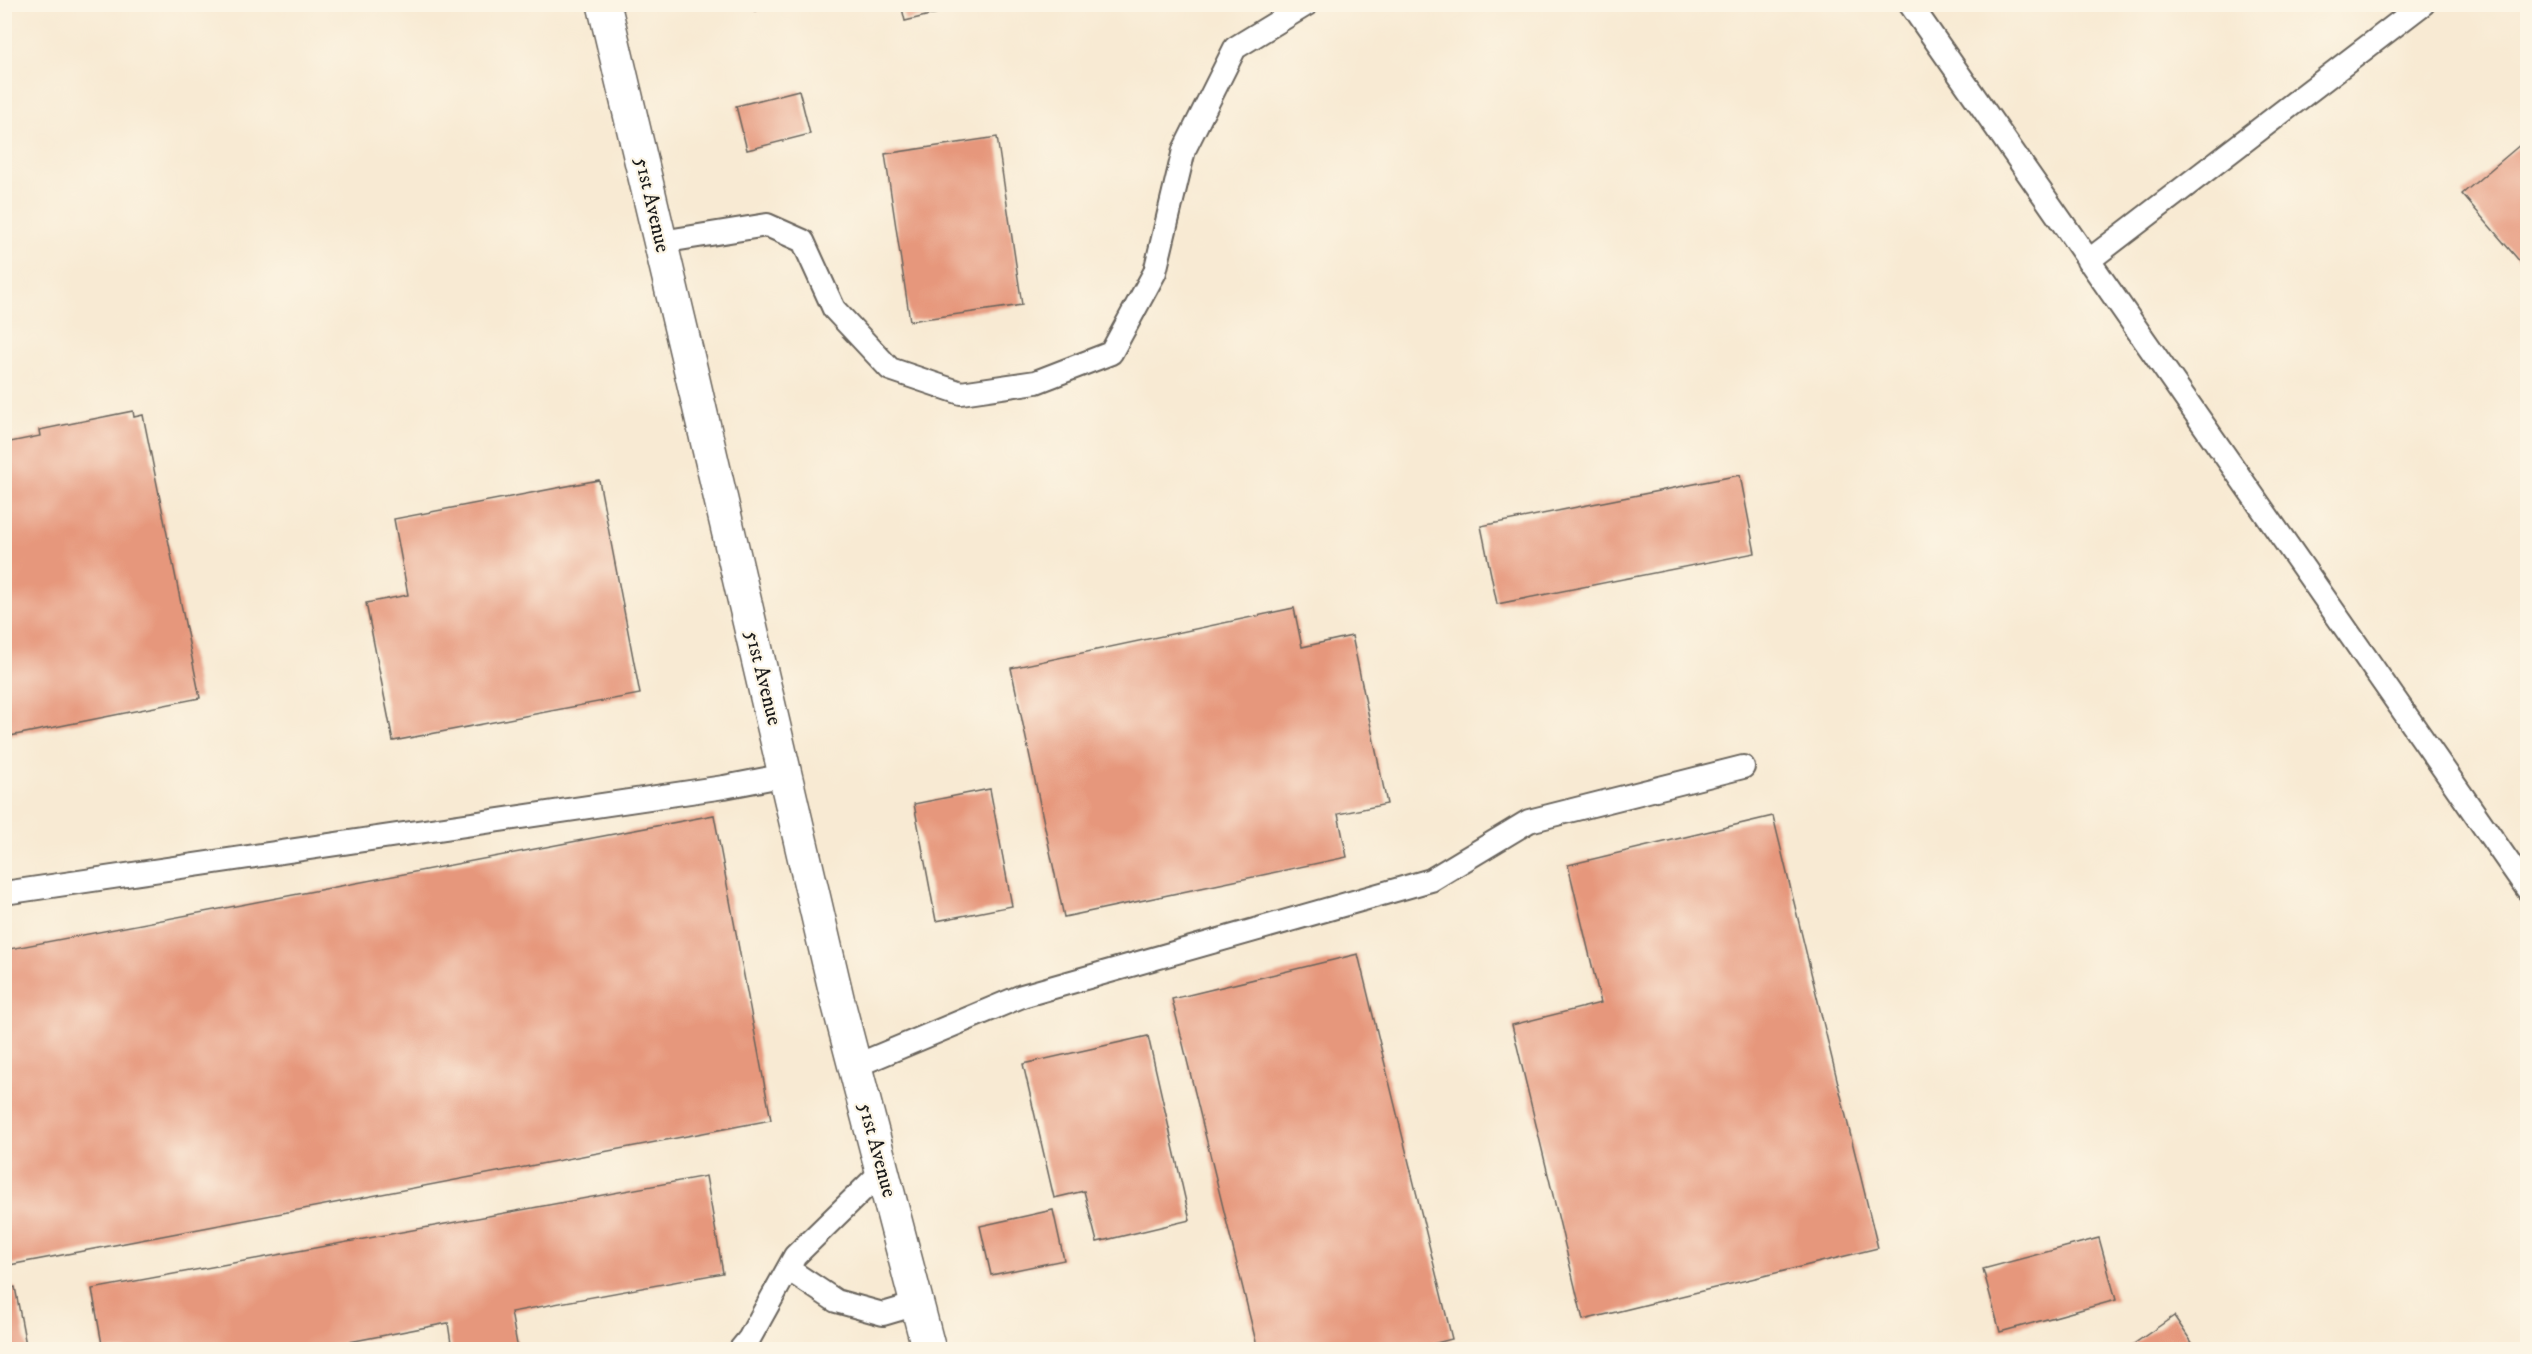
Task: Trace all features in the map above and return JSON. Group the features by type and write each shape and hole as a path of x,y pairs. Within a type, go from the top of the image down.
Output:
{"street":[{"name":"51st Avenue","path":"604,4 786,775 837,1002 929,1350"}],"lane":[{"path":"660,242 767,225 802,241 834,309 890,369 961,393 1036,382 1111,353 1155,272 1184,150 1235,48 1307,4"},
{"path":"1910,4 2528,890"},
{"path":"2088,261 2424,4"},
{"path":"855,1066 1022,996 1431,880 1529,821 1743,767"},
{"path":"4,893 712,789 786,775"},
{"path":"740,1350 749,1339 795,1256 882,1171"},
{"path":"788,1269 836,1301 883,1314 917,1304"}],"building":[{"path":"753,4 778,4 778,5 755,11"},
{"path":"901,4 971,4 971,5 905,21"},
{"path":"799,90 810,134 747,150 736,106"},
{"path":"997,137 1022,305 910,321 885,154"},
{"path":"2528,138 2528,271 2462,194"},
{"path":"133,411 134,417 143,415 200,698 5,737 5,443 40,436 39,430"},
{"path":"1740,475 1755,553 1497,604 1481,526"},
{"path":"599,480 640,694 393,741 366,603 408,595 394,519"},
{"path":"1294,608 1302,647 1352,636 1387,804 1338,814 1347,857 1064,917 1011,668"},
{"path":"990,789 1012,906 936,921 914,804"},
{"path":"714,815 771,1120 4,1266 4,950"},
{"path":"1773,816 1878,1248 1583,1320 1512,1025 1601,1003 1568,865"},
{"path":"1358,954 1452,1339 1409,1350 1258,1350 1172,999"},
{"path":"1148,1036 1190,1220 1097,1242 1084,1191 1054,1198 1023,1064"},
{"path":"706,1176 723,1273 511,1312 518,1350 452,1350 448,1323 308,1350 103,1350 92,1289"},
{"path":"1053,1210 1064,1260 991,1275 980,1226"},
{"path":"2099,1238 2116,1300 2000,1332 1983,1269"},
{"path":"15,1287 27,1350 4,1350 4,1289"},
{"path":"2174,1316 2197,1350 2125,1350"}]}
